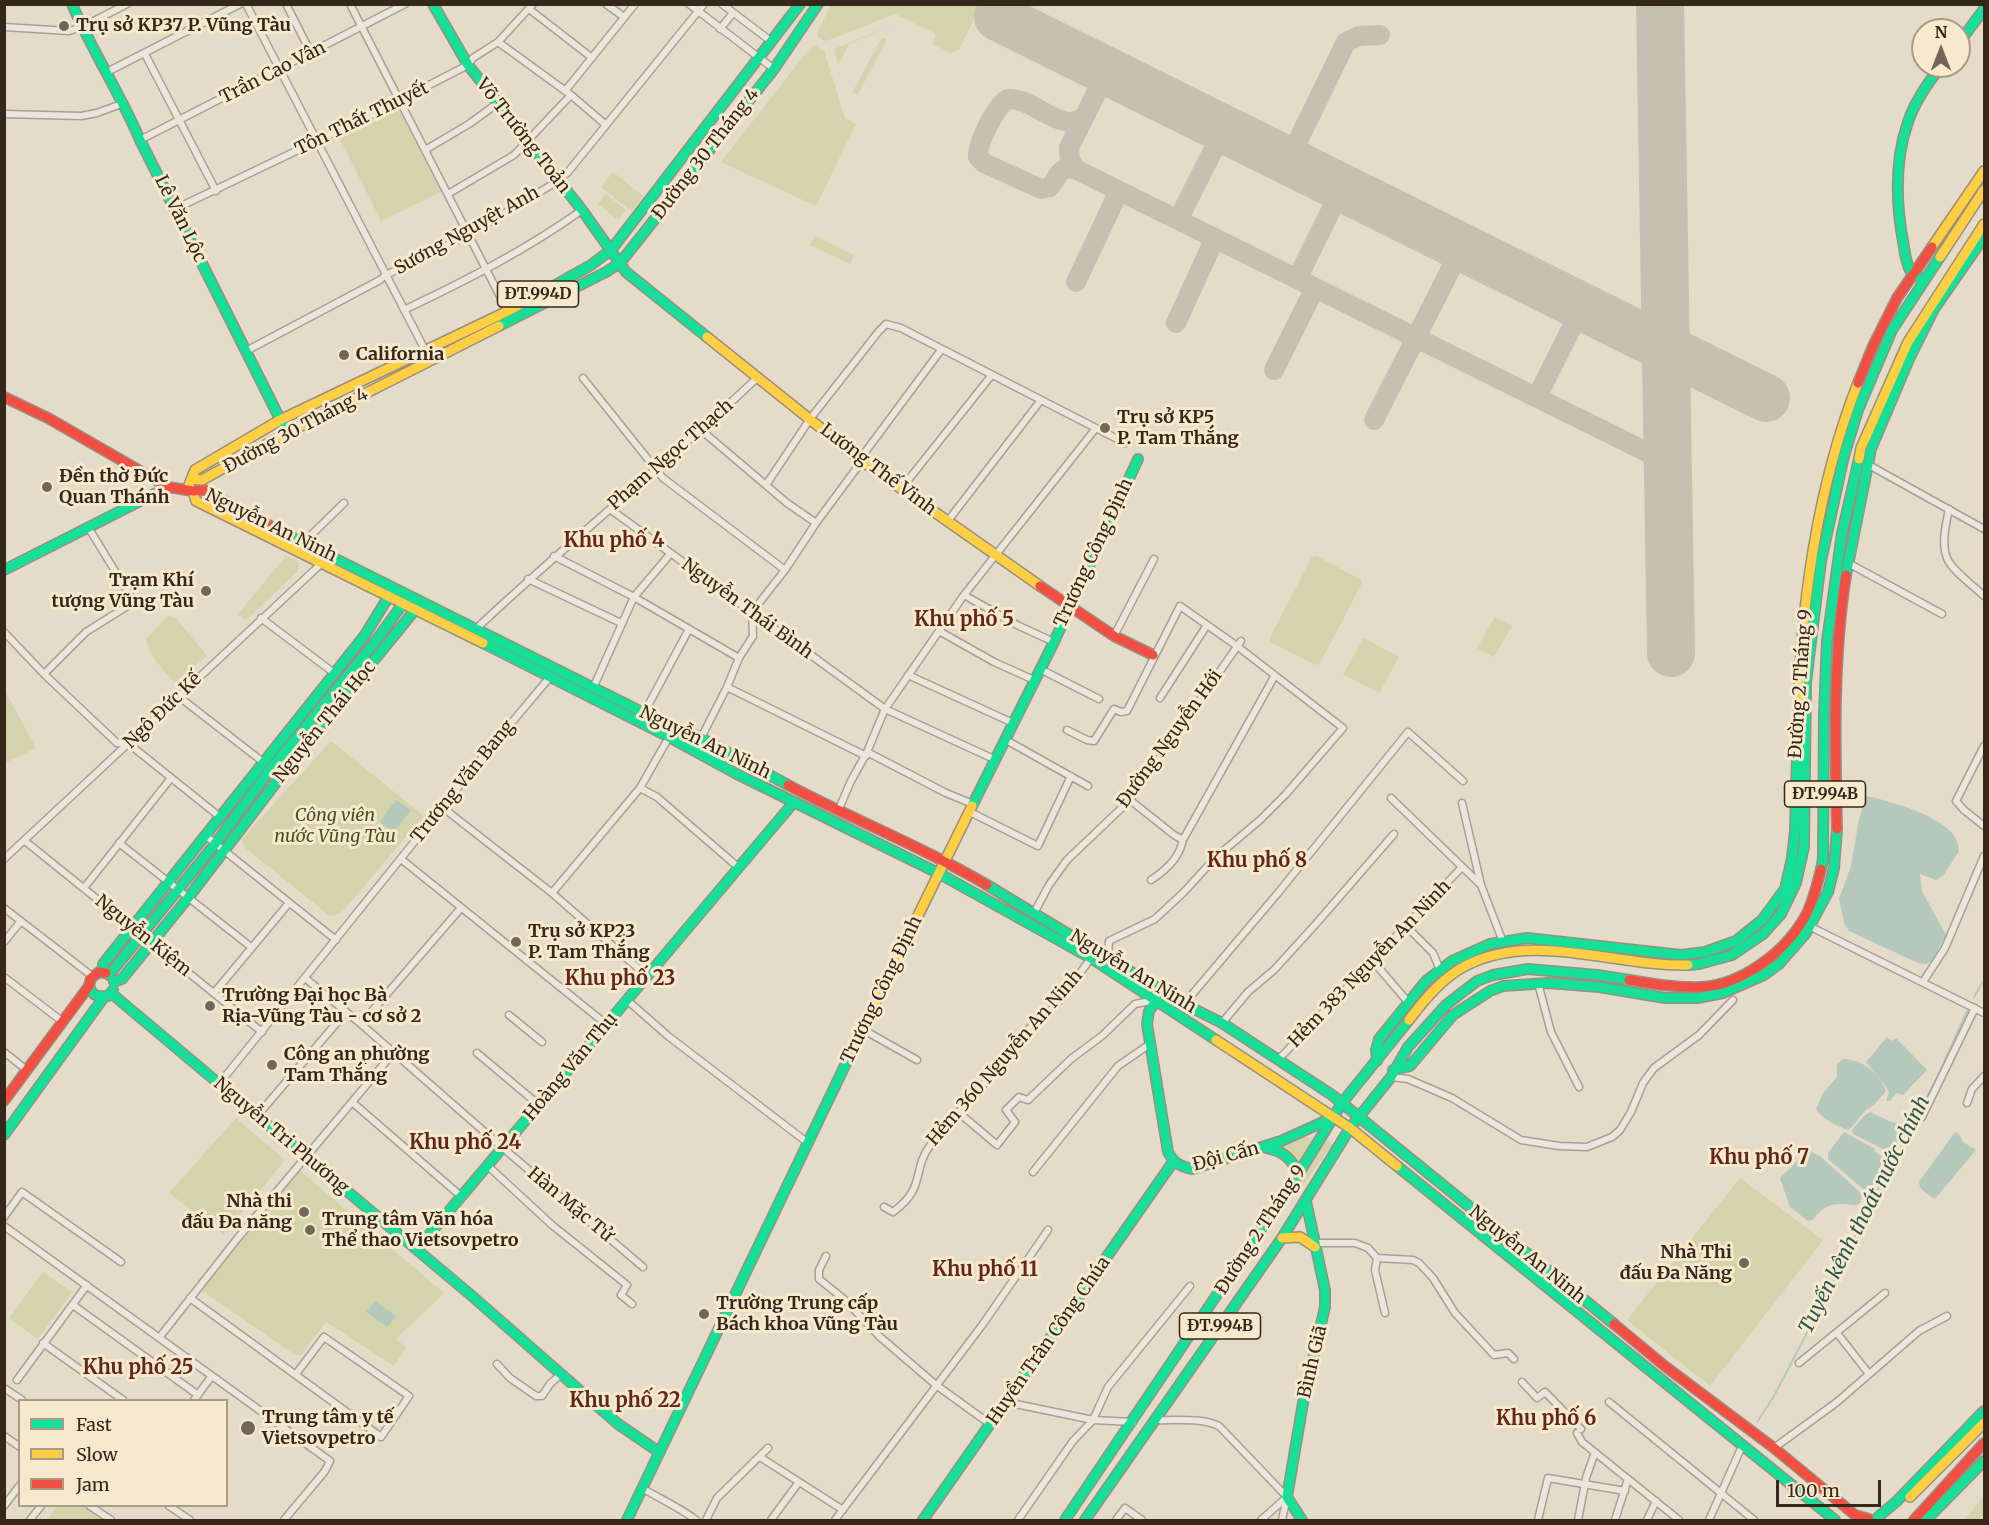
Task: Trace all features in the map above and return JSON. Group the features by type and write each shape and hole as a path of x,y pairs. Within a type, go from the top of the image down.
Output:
{"main road":[{"name":"Lê Văn Lộc","path":"72,4 82,27 124,103 287,434"},
{"name":"Võ Trường Toản","path":"434,4 468,66 582,210 620,263"},
{"name":"Đường 30 Tháng 4","path":"800,4 611,250 591,265 508,311 280,420 195,470 193,479 202,480 287,434 513,321 620,263 774,69 818,4"},
{"path":"1971,27 1984,9"},
{"path":"786,24 800,32"},
{"path":"1924,281 1910,271 1903,244 1898,191 1900,153 1908,119 1933,78"},
{"name":"Đường 2 Tháng 9","path":"1065,1521 1134,1422 1298,1175 1342,1104 1407,1021 1450,976 1466,965 1499,953 1518,951 1547,951 1665,967 1708,963 1732,957 1746,948 1781,914 1795,892 1804,847 1799,665 1803,622 1832,457 1866,361 1897,298 1984,171"},
{"name":"Đường 2 Tháng 9","path":"1377,1061 1379,1039 1426,981 1452,961 1475,950 1490,944 1527,938 1681,955 1705,952 1736,941 1762,920 1785,889 1795,831 1800,744 1817,590 1830,515 1844,456 1858,410 1892,330 1984,190"},
{"name":"Đường 2 Tháng 9","path":"1085,1521 1282,1238 1350,1128 1392,1073 1408,1047 1446,1005 1478,981 1493,975 1528,969 1597,975 1663,986 1704,987 1744,975 1763,964 1791,936 1805,917 1816,890 1823,859 1825,679 1830,610 1842,533 1861,448 1908,342 1923,315 1984,224"},
{"name":"Đường 2 Tháng 9","path":"1392,1073 1410,1066 1446,1021 1490,991 1514,984 1538,983 1599,987 1665,998 1697,998 1723,993 1764,975 1779,964 1806,933 1828,892 1834,868 1837,843 1837,654 1842,601 1867,464 1886,412 1934,309 1984,237"},
{"name":"Lương Thế Vinh","path":"620,263 626,272 862,461 1070,607 1114,636 1154,655"},
{"path":"350,386 356,399"},
{"path":"4,397 48,418 168,487 189,490"},
{"name":"Trương Công Định","path":"627,1521 862,1029 1054,642 1137,459"},
{"name":"Nguyễn An Ninh","path":"189,490 193,479"},
{"path":"4,570 168,487"},
{"name":"Nguyễn An Ninh","path":"189,490 205,490 644,713 701,738 838,811 945,860 1184,1004 1222,1023 1342,1104 1666,1367 1774,1448 1854,1515 1879,1519"},
{"name":"Nguyễn An Ninh","path":"189,490 196,501 416,609 669,737 735,773 940,874 1091,958 1350,1128 1743,1444 1835,1521"},
{"name":"Nguyễn Thái Học","path":"108,976 103,964 365,635 394,586"},
{"name":"Nguyễn Thái Học","path":"108,976 230,825 270,770 375,642 410,594"},
{"name":"Nguyễn Thái Học","path":"108,976 122,979 225,851 293,760 422,600"},
{"path":"365,635 384,648"},
{"path":"1800,744 1836,745"},
{"name":"Hoàng Văn Thụ","path":"417,1249 795,802"},
{"path":"220,818 239,832"},
{"path":"4,1101 89,986 92,976 108,976 107,995 4,1135"},
{"name":"Nguyễn Tri Phương","path":"89,986 93,994 107,995 219,1084 417,1249 618,1424 659,1452"},
{"path":"1156,999 1163,991"},
{"name":"Đội Cấn","path":"1156,999 1147,1019 1164,1137 1173,1162 1192,1169 1265,1148 1303,1133 1334,1117"},
{"path":"1377,1061 1392,1073"},
{"path":"1265,1148 1275,1149 1289,1157 1298,1175"},
{"name":"Huyền Trân Công Chúa","path":"923,1521 1173,1162"},
{"name":"Bình Giã","path":"1287,1497 1303,1403 1325,1307 1325,1290 1306,1201"},
{"path":"1282,1238 1292,1235 1301,1236 1315,1245"},
{"path":"1658,1377 1666,1367"},
{"path":"1879,1519 1984,1411"},
{"path":"1134,1422 1154,1420"},
{"path":"1879,1519 1984,1423"},
{"path":"1914,1521 1984,1443"},
{"path":"1926,1521 1984,1461"},
{"path":"1287,1497 1302,1521"}],"street":[{"path":"4,27 69,31 82,27 127,4"},
{"path":"107,72 240,4"},
{"path":"246,4 425,350"},
{"path":"286,4 311,52"},
{"path":"350,4 513,321"},
{"name":"Trần Cao Vân","path":"141,140 405,4"},
{"path":"606,4 624,17"},
{"path":"448,194 504,161 528,142 568,93 591,57 634,4"},
{"path":"689,4 774,69"},
{"name":"Sương Nguyệt Anh","path":"246,351 386,275 468,235 558,181 568,172 704,4"},
{"path":"722,4 772,42"},
{"path":"531,7 591,57"},
{"name":"Tôn Thất Thuyết","path":"175,209 216,191 468,66 473,58 498,42 531,7"},
{"path":"720,29 733,13"},
{"path":"498,42 568,93 606,125"},
{"path":"145,54 216,191"},
{"path":"4,114 89,115 124,103"},
{"path":"425,150 469,124 498,103"},
{"path":"404,310 487,270 556,229 582,210"},
{"path":"766,485 810,419 886,324 901,328 1125,443"},
{"path":"701,738 739,658 753,636 752,612 785,570 862,461 866,451 941,350"},
{"path":"901,489 991,376"},
{"path":"583,378 672,486 785,570"},
{"name":"Phạm Ngọc Thạch","path":"477,628 528,579 701,430 756,378"},
{"path":"947,522 1041,400"},
{"path":"838,811 885,710 908,675 964,595 1096,428"},
{"path":"701,430 766,485 816,523"},
{"path":"1867,464 1984,529"},
{"path":"304,542 344,503"},
{"name":"Nguyễn Thái Bình","path":"610,509 885,710 996,760"},
{"path":"1949,509 1945,542 1946,556 1954,568 1984,596"},
{"path":"44,674 86,632 134,602 88,527"},
{"path":"594,686 634,597 671,553"},
{"path":"555,556 634,597 739,658"},
{"path":"1114,636 1154,559"},
{"name":"Ngô Đức Kế","path":"4,859 322,563"},
{"path":"1848,563 1942,614"},
{"path":"528,579 621,624"},
{"path":"964,595 1019,626 1054,642"},
{"path":"1067,730 1087,740 1096,740 1114,709 1124,712 1131,705 1180,606 1239,644 1275,677 1342,728 1286,794 1260,820 1215,858 1184,892 1155,918 1109,941 1108,957"},
{"path":"261,618 334,673"},
{"path":"1160,698 1207,625"},
{"path":"644,713 689,629"},
{"path":"939,631 994,662 1034,680"},
{"path":"4,632 44,674 117,743 129,744 220,818"},
{"name":"Đường Nguyễn Hới","path":"1034,913 1049,885 1067,860 1130,800 1239,644"},
{"path":"1040,669 1099,699"},
{"path":"908,675 1013,723"},
{"name":"Trương Văn Bang","path":"219,1084 550,677"},
{"path":"1151,880 1171,863 1182,845 1183,838 1275,677"},
{"path":"727,687 946,793 1033,845 1040,844 1071,776"},
{"path":"178,696 263,762"},
{"path":"1184,1004 1408,732 1463,781"},
{"path":"552,893 640,789 669,737"},
{"path":"1006,740 1088,786"},
{"path":"1984,746 1956,801 1984,826"},
{"path":"84,888 171,778"},
{"path":"640,789 657,797 738,867"},
{"path":"1391,798 1481,885"},
{"path":"1130,800 1174,835 1183,838"},
{"path":"1462,803 1481,885 1503,942"},
{"path":"442,807 552,893 647,976"},
{"path":"1222,1023 1248,992 1274,970 1394,834"},
{"path":"206,836 336,940"},
{"name":"Nguyễn Kiệm","path":"25,841 262,1032"},
{"path":"119,843 251,947"},
{"path":"1923,982 1945,948 1984,856"},
{"path":"401,859 606,1024"},
{"name":"Hẻm 383 Nguyễn An Ninh","path":"1278,1060 1462,867"},
{"path":"214,993 289,903"},
{"path":"4,908 92,976"},
{"path":"362,1024 461,908"},
{"path":"4,942 21,921"},
{"path":"1406,926 1433,953 1440,970"},
{"path":"1809,926 1984,1013"},
{"name":"Hẻm 360 Nguyễn An Ninh","path":"884,1208 893,1212 907,1202 917,1185 925,1152 1011,1053 1022,1034 1047,1014 1060,999 1091,958"},
{"path":"1372,960 1408,1002"},
{"path":"4,977 63,1022"},
{"name":"Hàn Mặc Tử","path":"305,978 362,1024 643,1267"},
{"path":"1538,983 1551,1032 1579,1088"},
{"path":"958,1112 997,1146 1015,1122 1006,1110 1019,1097 1028,1100 1071,1059 1104,1035 1135,1004 1156,999"},
{"path":"627,1000 676,1042 808,1143"},
{"path":"1392,1073 1452,1098 1521,1140 1559,1146 1587,1147 1612,1137 1620,1130 1631,1112 1643,1083 1654,1068 1700,1035 1733,1000"},
{"path":"1922,1117 1975,1008"},
{"path":"257,1116 346,1012"},
{"path":"509,1015 542,1042"},
{"path":"862,1029 917,1060"},
{"path":"1034,1172 1118,1066 1150,1044"},
{"path":"4,1052 28,1071"},
{"path":"159,1338 305,1157 394,1052"},
{"path":"477,1053 539,1105"},
{"path":"1967,1103 1972,1089 1984,1076"},
{"path":"352,1101 462,1197"},
{"path":"488,1166 552,1225 627,1285 621,1295 632,1304"},
{"path":"4,1217 22,1192 121,1262"},
{"path":"4,1226 330,1461 325,1471 284,1521"},
{"path":"835,1521 983,1324 1048,1230"},
{"path":"1315,1245 1355,1243 1368,1248 1377,1258 1413,1260 1419,1263 1433,1278 1455,1313 1494,1355 1508,1353 1514,1359"},
{"path":"826,1256 819,1270 819,1279 845,1300 879,1336 936,1385 990,1424"},
{"path":"1377,1258 1375,1270 1385,1313"},
{"path":"17,1380 87,1286"},
{"path":"1018,1521 1073,1441 1093,1420 1108,1387 1190,1286"},
{"path":"1799,1363 1885,1293"},
{"path":"190,1298 381,1437 409,1396 324,1337 296,1374"},
{"path":"73,1305 196,1398 211,1377"},
{"path":"1774,1448 1837,1402 1919,1331 1947,1316"},
{"path":"1837,1333 1869,1374"},
{"path":"44,1343 120,1399"},
{"path":"497,1364 510,1378 536,1396 542,1396 561,1374"},
{"path":"1522,1382 1537,1398 1545,1392 1579,1431 1582,1442 1679,1521"},
{"path":"4,1388 19,1399"},
{"path":"1006,1402 1093,1420 1134,1422"},
{"path":"1609,1402 1754,1521"},
{"path":"1154,1420 1198,1420 1219,1426 1287,1497"},
{"path":"4,1436 18,1446"},
{"path":"1709,1521 1743,1444"},
{"path":"706,1521 717,1498 768,1448"},
{"path":"1578,1521 1585,1485 1595,1452"},
{"path":"760,1457 843,1510"},
{"path":"1538,1520 1548,1478 1625,1491"},
{"path":"1615,1521 1628,1479"},
{"path":"771,1521 799,1482"},
{"path":"4,1506 18,1488"},
{"path":"642,1488 681,1508 696,1521"},
{"path":"1261,1521 1287,1497"},
{"path":"1282,1521 1287,1497"},
{"path":"1647,1521 1656,1501"},
{"path":"30,1521 40,1507"},
{"path":"91,1507 111,1521"},
{"path":"170,1507 190,1521"},
{"path":"1116,1521 1125,1508 1142,1521"}],"green space":[{"path":"831,4 981,5 959,50 951,53 932,44 936,34 895,14 826,41 819,38 817,33"},
{"path":"902,21 849,44 838,65 834,49"},
{"path":"885,38 886,41 858,94 854,94 853,91 881,39"},
{"path":"814,45 824,51 845,118 856,124 816,206 721,162"},
{"path":"399,110 441,192 381,221 340,139"},
{"path":"613,172 643,196 631,211 601,187"},
{"path":"606,194 626,210 618,220 598,204"},
{"path":"815,236 854,255 850,264 810,245"},
{"path":"286,556 295,559 299,564 297,572 246,620 238,614"},
{"path":"1316,556 1360,579 1362,583 1320,663 1315,665 1270,642 1270,637 1312,557"},
{"path":"168,616 176,618 207,656 175,682 153,657 146,639"},
{"path":"1495,617 1512,626 1494,657 1477,648"},
{"path":"1364,638 1399,657 1379,693 1343,674"},
{"path":"4,689 36,748 5,763 4,763"},
{"name":"Công viên nước Vũng Tàu","path":"331,741 424,816 341,913 330,916 243,846 242,839"},
{"path":"236,1118 285,1160 224,1235 169,1193"},
{"path":"1306,1136 1313,1138 1298,1164 1276,1146"},
{"path":"1325,1138 1333,1144 1304,1184 1301,1181"},
{"name":"Trung tâm Văn hóa Thể thao Vietsovpetro","path":"299,1170 444,1293 396,1339 406,1347 394,1366 326,1322 301,1355 295,1355 201,1290"},
{"path":"1740,1178 1823,1240 1710,1386 1627,1320"},
{"path":"43,1272 72,1292 38,1339 9,1318"},
{"path":"1984,1496 1984,1520 1964,1520"},
{"path":"57,1507 88,1507 108,1520 46,1520"}],"shaded area":[{"path":"1866,796 1898,804 1932,818 1949,830 1957,842 1959,851 1943,876 1936,880 1920,874 1922,891 1946,935 1932,961 1925,964 1918,963 1849,931 1844,923 1839,899 1851,866 1859,819"},
{"path":"396,800 411,810 394,832 380,822"},
{"path":"1887,1037 1892,1041 1896,1038 1927,1070 1903,1095 1896,1093 1890,1101 1886,1100 1889,1093 1887,1088 1866,1062"},
{"path":"1843,1059 1857,1061 1869,1068 1879,1078 1886,1091 1849,1130 1831,1122 1816,1109 1823,1093 1837,1077 1837,1064"},
{"path":"1870,1112 1891,1122 1906,1124 1904,1133 1894,1149 1887,1151 1853,1134 1852,1130"},
{"path":"1844,1132 1875,1149 1874,1151 1886,1159 1869,1194 1828,1159 1828,1153"},
{"path":"1955,1132 1959,1134 1963,1142 1976,1150 1935,1199 1922,1190 1919,1182"},
{"path":"1804,1148 1820,1156 1863,1195 1859,1204 1829,1206 1808,1221 1790,1207 1780,1178 1798,1160"},
{"path":"375,1301 396,1316 387,1327 366,1312"}],"waterway":[{"path":"1974,997 1984,980"},
{"name":"Tuyến kênh thoát nước chính","path":"1758,1421 1808,1331 1877,1191 1935,1082 1969,1007"}],"taxiway":[{"path":"1288,161 1346,42 1359,36 1380,35"},
{"path":"1075,169 1070,160 1069,148 1107,71"},
{"path":"1084,117 1066,122 1018,100 1008,99 998,109 988,125 978,157 984,163 1041,189 1050,187 1062,170 1075,169 1667,462"},
{"path":"1178,220 1224,129"},
{"path":"1297,279 1342,188"},
{"path":"1076,282 1119,191"},
{"path":"1176,323 1215,238"},
{"path":"1374,420 1462,247"},
{"path":"1274,370 1315,288"},
{"path":"1537,397 1582,307"}],"runway":[{"path":"1660,4 1671,653"},
{"path":"998,17 1766,398"}],"traffic: fast":[{"path":"72,4 287,433"},
{"path":"433,4 468,65 582,210 626,272 707,337"},
{"path":"552,287 591,265 611,250 800,4"},
{"path":"499,326 620,263 774,69 818,4"},
{"path":"1971,27 1984,9"},
{"path":"1924,281 1911,271 1906,258 1899,216 1898,168 1903,137 1911,114 1932,78"},
{"path":"1846,575 1871,449 1910,357 1934,309 1984,237"},
{"path":"1688,965 1732,955 1763,934 1781,914 1796,883 1804,847 1806,682 1821,561 1844,456 1858,410 1892,330 1940,257"},
{"path":"972,806 1054,642 1138,459"},
{"path":"1821,869 1827,641 1842,533 1859,459"},
{"path":"4,570 168,487"},
{"path":"274,528 644,713 701,738 788,785"},
{"path":"103,972 103,964 365,635 392,591"},
{"path":"109,975 215,844 270,770 375,642 407,598"},
{"path":"114,982 122,979 188,898 300,751 419,605"},
{"path":"483,643 735,773 940,874 1091,958 1216,1040"},
{"path":"1377,1061 1376,1050 1379,1039 1426,981 1452,961 1490,944 1527,938 1681,955 1705,952 1736,941 1762,920 1785,889 1795,831 1798,721"},
{"path":"417,1249 794,802"},
{"path":"1393,1070 1410,1066 1453,1015 1490,991 1503,986 1548,983 1599,987 1665,998 1697,998 1723,993 1764,975 1779,964 1806,933 1828,892 1834,868 1837,829"},
{"path":"987,885 1184,1004 1222,1023 1332,1095 1614,1324"},
{"path":"1085,1520 1282,1238 1350,1128 1391,1077 1408,1047 1446,1005 1477,981 1493,975 1528,969 1629,980"},
{"path":"89,986 98,996 108,996 113,990"},
{"path":"1163,991 1149,1011 1147,1024 1168,1152 1177,1164 1192,1169 1281,1141 1332,1118"},
{"path":"111,993 472,1296 618,1424 659,1452"},
{"path":"4,1135 104,997"},
{"path":"627,1520 873,1007"},
{"path":"1065,1520 1299,1173 1342,1103 1409,1020"},
{"path":"1267,1148 1287,1157 1298,1175"},
{"path":"923,1520 1173,1162"},
{"path":"1397,1166 1835,1520"},
{"path":"1302,1520 1287,1497 1303,1403 1325,1307 1325,1290 1306,1201"},
{"path":"1878,1517 1897,1501 1984,1411"},
{"path":"1926,1520 1984,1461"}],"traffic: slow":[{"path":"1932,247 1984,171"},
{"path":"1940,257 1984,190"},
{"path":"1859,459 1861,448 1908,342 1984,224"},
{"path":"189,485 195,470 280,420 508,311 552,287"},
{"path":"193,479 202,480 287,433 499,326"},
{"path":"707,337 862,461 1040,586"},
{"path":"1798,721 1802,636 1813,549 1832,464 1858,383"},
{"path":"193,491 196,501 483,643"},
{"path":"873,1007 972,806"},
{"path":"1409,1020 1441,983 1465,966 1491,956 1518,951 1546,950 1632,961 1688,965"},
{"path":"1216,1040 1350,1128 1397,1166"},
{"path":"1282,1238 1300,1237 1315,1247"},
{"path":"1910,1497 1984,1423"}],"traffic: jam":[{"path":"1858,383 1897,298 1932,247"},
{"path":"4,397 48,418 168,487 193,491 205,490 274,528"},
{"path":"1837,829 1837,670 1846,575"},
{"path":"1040,586 1114,636 1153,655"},
{"path":"788,785 938,858 987,885"},
{"path":"1629,980 1702,987 1717,985 1747,973 1775,954 1797,930 1810,906 1821,869"},
{"path":"4,1101 89,986 91,978 99,972 106,973"},
{"path":"1614,1324 1666,1367 1774,1448 1855,1515 1869,1519"},
{"path":"1914,1520 1984,1443"}],"place":[{"name":"Trụ sở KP37 P. Vũng Tàu","path":"64,26"},
{"name":"California","path":"344,355"},
{"name":"Trụ sở KP5 P. Tam Thắng","path":"1105,428"},
{"name":"Đền thờ Đức Quan Thánh","path":"47,487"},
{"name":"Trạm Khí tượng Vũng Tàu","path":"206,591"},
{"name":"Trụ sở KP23 P. Tam Thắng","path":"516,942"},
{"name":"Trường Đại học Bà Rịa-Vũng Tàu - cơ sở 2","path":"210,1006"},
{"name":"Công an phường Tam Thắng","path":"272,1065"},
{"name":"Nhà thi đấu Đa năng","path":"304,1212"},
{"name":"Trung tâm Văn hóa Thể thao Vietsovpetro","path":"310,1230"},
{"name":"Nhà Thi đấu Đa Năng","path":"1744,1263"},
{"name":"Trường Trung cấp Bách khoa Vũng Tàu","path":"704,1314"},
{"name":"Trung tâm y tế Vietsovpetro","path":"248,1428"}],"district":[{"name":"Khu phố 4","path":"614,541"},
{"name":"Khu phố 5","path":"964,620"},
{"name":"Khu phố 8","path":"1257,861"},
{"name":"Khu phố 23","path":"620,979"},
{"name":"Khu phố 24","path":"465,1143"},
{"name":"Khu phố 7","path":"1759,1158"},
{"name":"Khu phố 11","path":"985,1270"},
{"name":"Khu phố 25","path":"138,1368"},
{"name":"Khu phố 22","path":"625,1401"},
{"name":"Khu phố 6","path":"1546,1419"}]}
